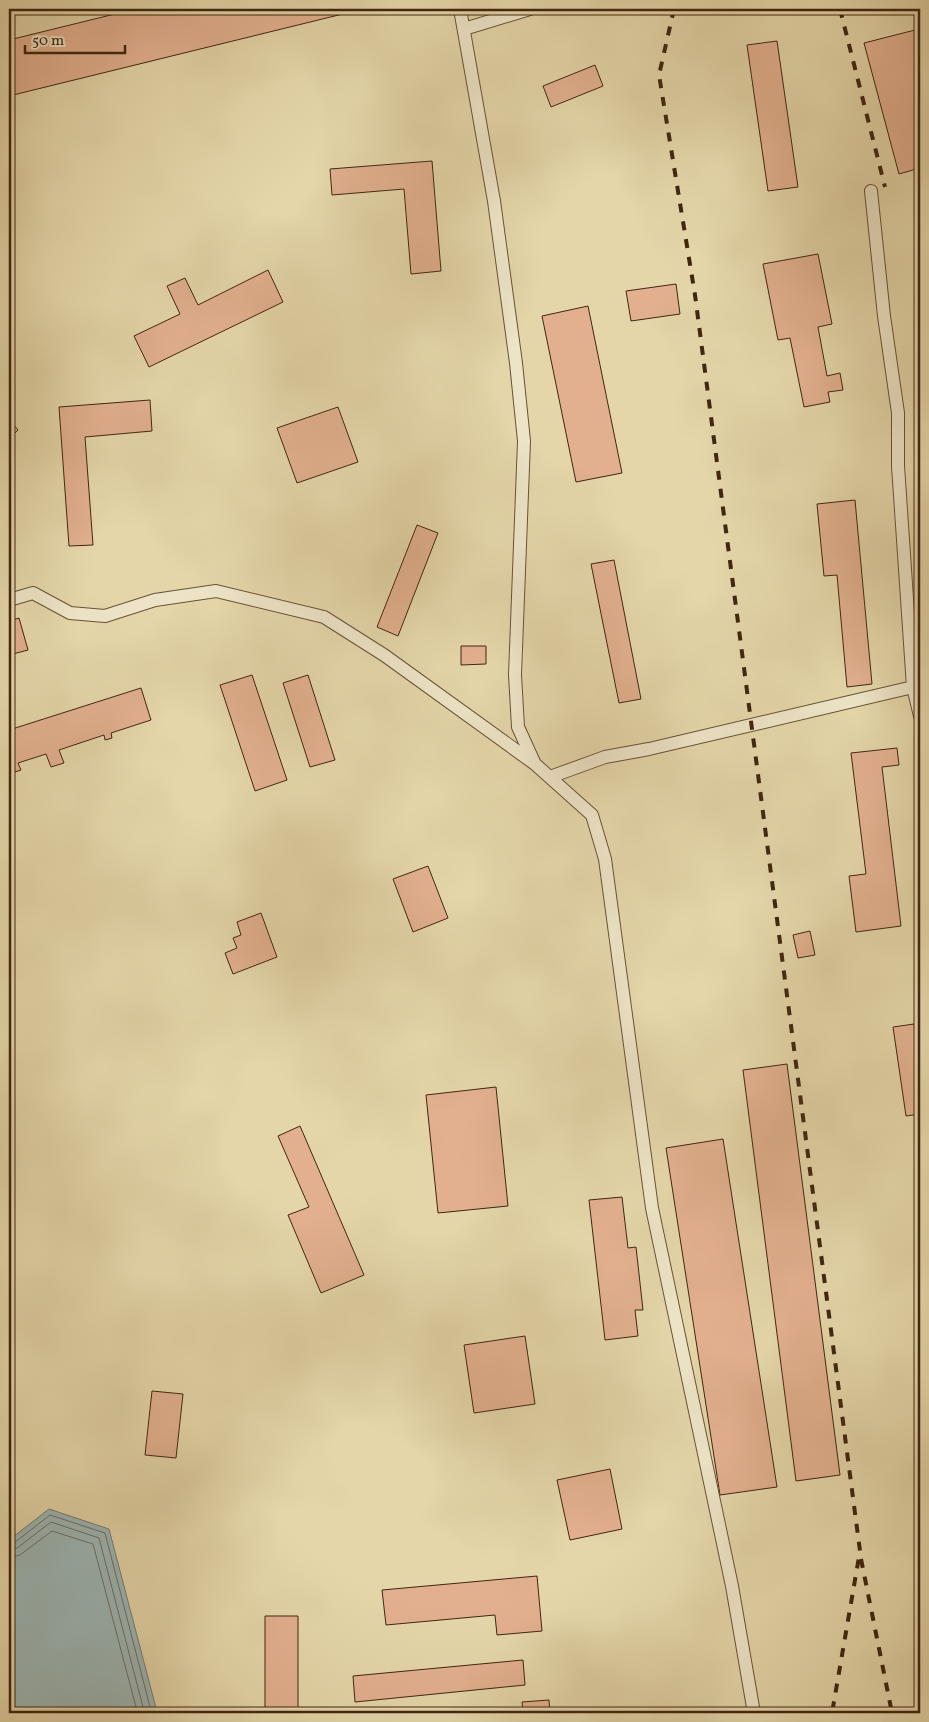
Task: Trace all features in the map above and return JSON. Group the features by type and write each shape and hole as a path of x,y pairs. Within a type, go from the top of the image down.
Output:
{"lane":[{"path":"460,9 494,201 517,372 524,441 515,675 518,727 535,764"},
{"path":"464,29 530,9"},
{"path":"871,191 884,316 898,413 898,466 913,687 920,716"},
{"path":"9,600 33,593 70,614 105,616 155,600 216,591 324,617 384,655 535,764 592,815 604,859 652,1208 732,1586 754,1713"},
{"path":"550,777 605,757 649,749 913,687"}],"water":[{"path":"49,1509 109,1529 156,1708 153,1713 9,1713 9,1540"}],"building":[{"path":"135,9 363,9 9,96 9,40"},
{"path":"915,30 920,49 920,168 899,174 864,43"},
{"path":"777,41 798,187 768,191 747,45"},
{"path":"595,65 603,86 551,107 543,86"},
{"path":"432,161 441,271 411,274 404,189 332,195 330,169"},
{"path":"818,254 832,324 818,327 827,376 840,373 843,390 828,392 830,402 804,407 790,338 778,340 763,264"},
{"path":"268,270 283,302 149,367 134,336 180,314 167,286 185,278 198,305"},
{"path":"676,284 680,314 631,321 626,291"},
{"path":"588,306 622,473 576,482 542,316"},
{"path":"150,400 152,431 85,437 93,545 69,546 59,407"},
{"path":"338,407 358,462 297,483 277,428"},
{"path":"9,419 18,430 9,439"},
{"path":"855,500 872,684 847,687 837,575 824,576 817,504"},
{"path":"417,525 438,533 398,636 377,627"},
{"path":"614,560 641,699 619,703 591,564"},
{"path":"19,618 28,650 9,655 9,621"},
{"path":"461,646 486,646 486,664 461,665"},
{"path":"252,675 287,780 255,791 220,685"},
{"path":"308,675 335,760 310,767 283,683"},
{"path":"141,688 151,720 111,733 112,738 105,740 104,735 59,750 64,763 51,767 46,754 18,763 21,770 15,772 12,765 9,766 9,730"},
{"path":"897,748 899,765 882,767 901,926 856,932 849,876 866,874 851,753"},
{"path":"428,866 448,918 413,932 393,879"},
{"path":"261,913 277,957 233,974 225,953 237,948 233,938 241,935 237,922"},
{"path":"810,931 815,955 798,958 793,935"},
{"path":"914,1024 920,1067 920,1114 906,1116 893,1027"},
{"path":"787,1064 840,1475 796,1481 743,1070"},
{"path":"496,1087 508,1206 438,1213 426,1095"},
{"path":"300,1126 364,1275 321,1293 288,1215 309,1207 278,1136"},
{"path":"723,1139 777,1487 720,1495 666,1148"},
{"path":"622,1197 628,1248 636,1247 643,1310 635,1310 638,1336 605,1340 589,1200"},
{"path":"525,1336 535,1404 474,1413 464,1345"},
{"path":"152,1391 183,1394 176,1458 145,1455"},
{"path":"610,1469 622,1529 570,1540 557,1480"},
{"path":"537,1576 542,1631 497,1635 495,1615 386,1625 382,1590"},
{"path":"265,1616 298,1616 298,1713 265,1713"},
{"path":"523,1660 525,1685 355,1702 353,1676"},
{"path":"549,1700 550,1713 523,1713 522,1702"}],"railway":[{"path":"674,9 659,75 695,295 860,1551 832,1713"},
{"path":"840,9 885,187"},
{"path":"861,1559 892,1713"}]}
